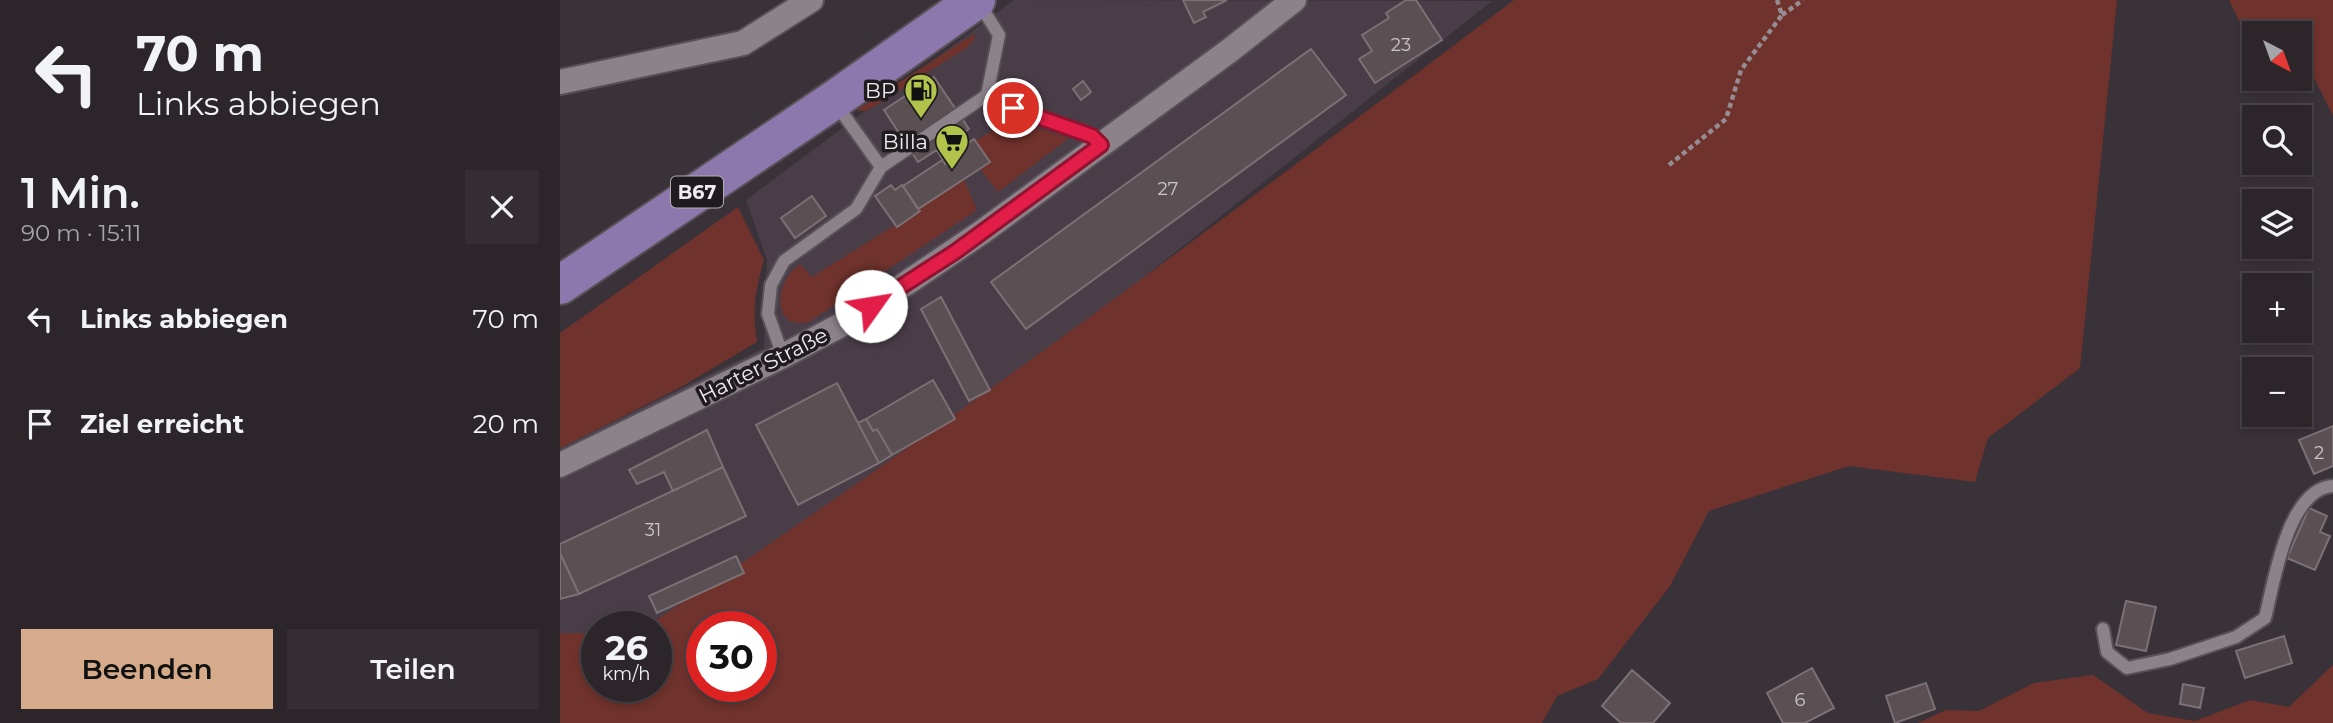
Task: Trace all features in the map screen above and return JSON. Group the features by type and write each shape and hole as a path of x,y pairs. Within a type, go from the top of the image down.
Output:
{"main road":[{"name":"B67","path":"560,285 834,100 976,0"}],"street":[{"path":"560,82 743,43 811,0"},
{"name":"Harter Straße","path":"560,465 783,356 841,325 921,275 1229,51 1294,0"}],"lane":[{"path":"783,356 768,314 771,285 784,261 856,209 881,166 987,95 999,35 976,0"},
{"path":"987,95 1013,108 1092,136 1101,145"},
{"path":"834,100 881,166"},
{"path":"2103,629 2107,652 2127,668 2169,659 2236,636 2266,618 2287,532 2307,499 2333,486"}],"path":[{"path":"1777,0 1782,15"},
{"path":"1669,165 1726,119 1741,70 1782,15 1803,0"}],"shaded area":[{"path":"1014,0 1492,1 1013,381 707,602 672,616 672,611 581,611 581,636 560,634 560,447 764,348 767,260 746,200"},
{"path":"1514,0 2117,0 2080,368 1988,438 1975,482 1849,466 1709,511 1670,586 1598,679 1557,696 1542,723 560,723 560,633 581,634 581,702 672,702 672,611 670,611 868,476 1193,241"},
{"path":"2229,0 2333,0 2333,116 2312,74 2312,21 2242,21 2242,27"},
{"path":"974,34 975,38 968,47 873,107 859,111 858,109"},
{"path":"1004,118 1069,138 998,192 980,169 990,162 976,141 997,127 995,124"},
{"path":"964,179 977,210 809,322 790,321 785,316 780,302 781,293 789,274 800,264 812,277 895,225 897,227 920,211 918,209"},
{"path":"738,207 764,260 755,301 757,342 681,387 560,448 560,333"},
{"path":"2333,665 2333,723 1918,723 1946,710 1979,711 2034,683 2093,675 2148,713 2195,721 2250,700 2289,707"}],"building":[{"path":"1183,0 1227,0 1203,12 1206,17 1194,23"},
{"path":"1406,0 1416,0 1442,40 1375,83 1359,59 1372,51 1362,35 1389,18 1386,13"},
{"path":"1311,49 1346,95 1026,329 991,282"},
{"path":"934,77 969,129 951,140 960,154 945,164 937,150 918,162 884,110"},
{"path":"1083,81 1091,92 1081,100 1073,89"},
{"path":"974,139 990,162 918,209 903,186"},
{"path":"891,185 895,190 902,185 920,211 897,227 875,196"},
{"path":"812,196 826,216 795,238 781,218"},
{"path":"941,297 990,390 969,401 921,309"},
{"path":"933,380 955,419 892,455 877,429 873,431 866,419"},
{"path":"837,383 879,463 798,505 756,425"},
{"path":"866,419 873,431 877,429 892,455 879,463 858,423"},
{"path":"2333,426 2333,466 2314,474 2299,440"},
{"path":"707,430 723,467 673,491 664,472 637,484 629,470"},
{"path":"723,467 746,516 579,594 560,553 560,544"},
{"path":"2309,508 2327,516 2320,532 2330,536 2315,570 2287,558"},
{"path":"560,553 579,594 560,599"},
{"path":"736,556 744,573 661,611 656,611 649,596"},
{"path":"2126,601 2156,607 2146,651 2116,645"},
{"path":"2284,636 2292,663 2245,678 2236,651"},
{"path":"1812,668 1834,708 1805,723 1783,723 1767,693"},
{"path":"1632,670 1670,703 1653,723 1621,723 1602,706"},
{"path":"1926,683 1935,709 1895,723 1886,696"},
{"path":"2183,684 2204,688 2200,708 2180,704"}],"place":[{"name":"BP","path":"921,120"},
{"name":"Billa","path":"952,171"}],"route":[{"path":"871,306 955,252 1101,145 1092,136 1013,108"}]}
